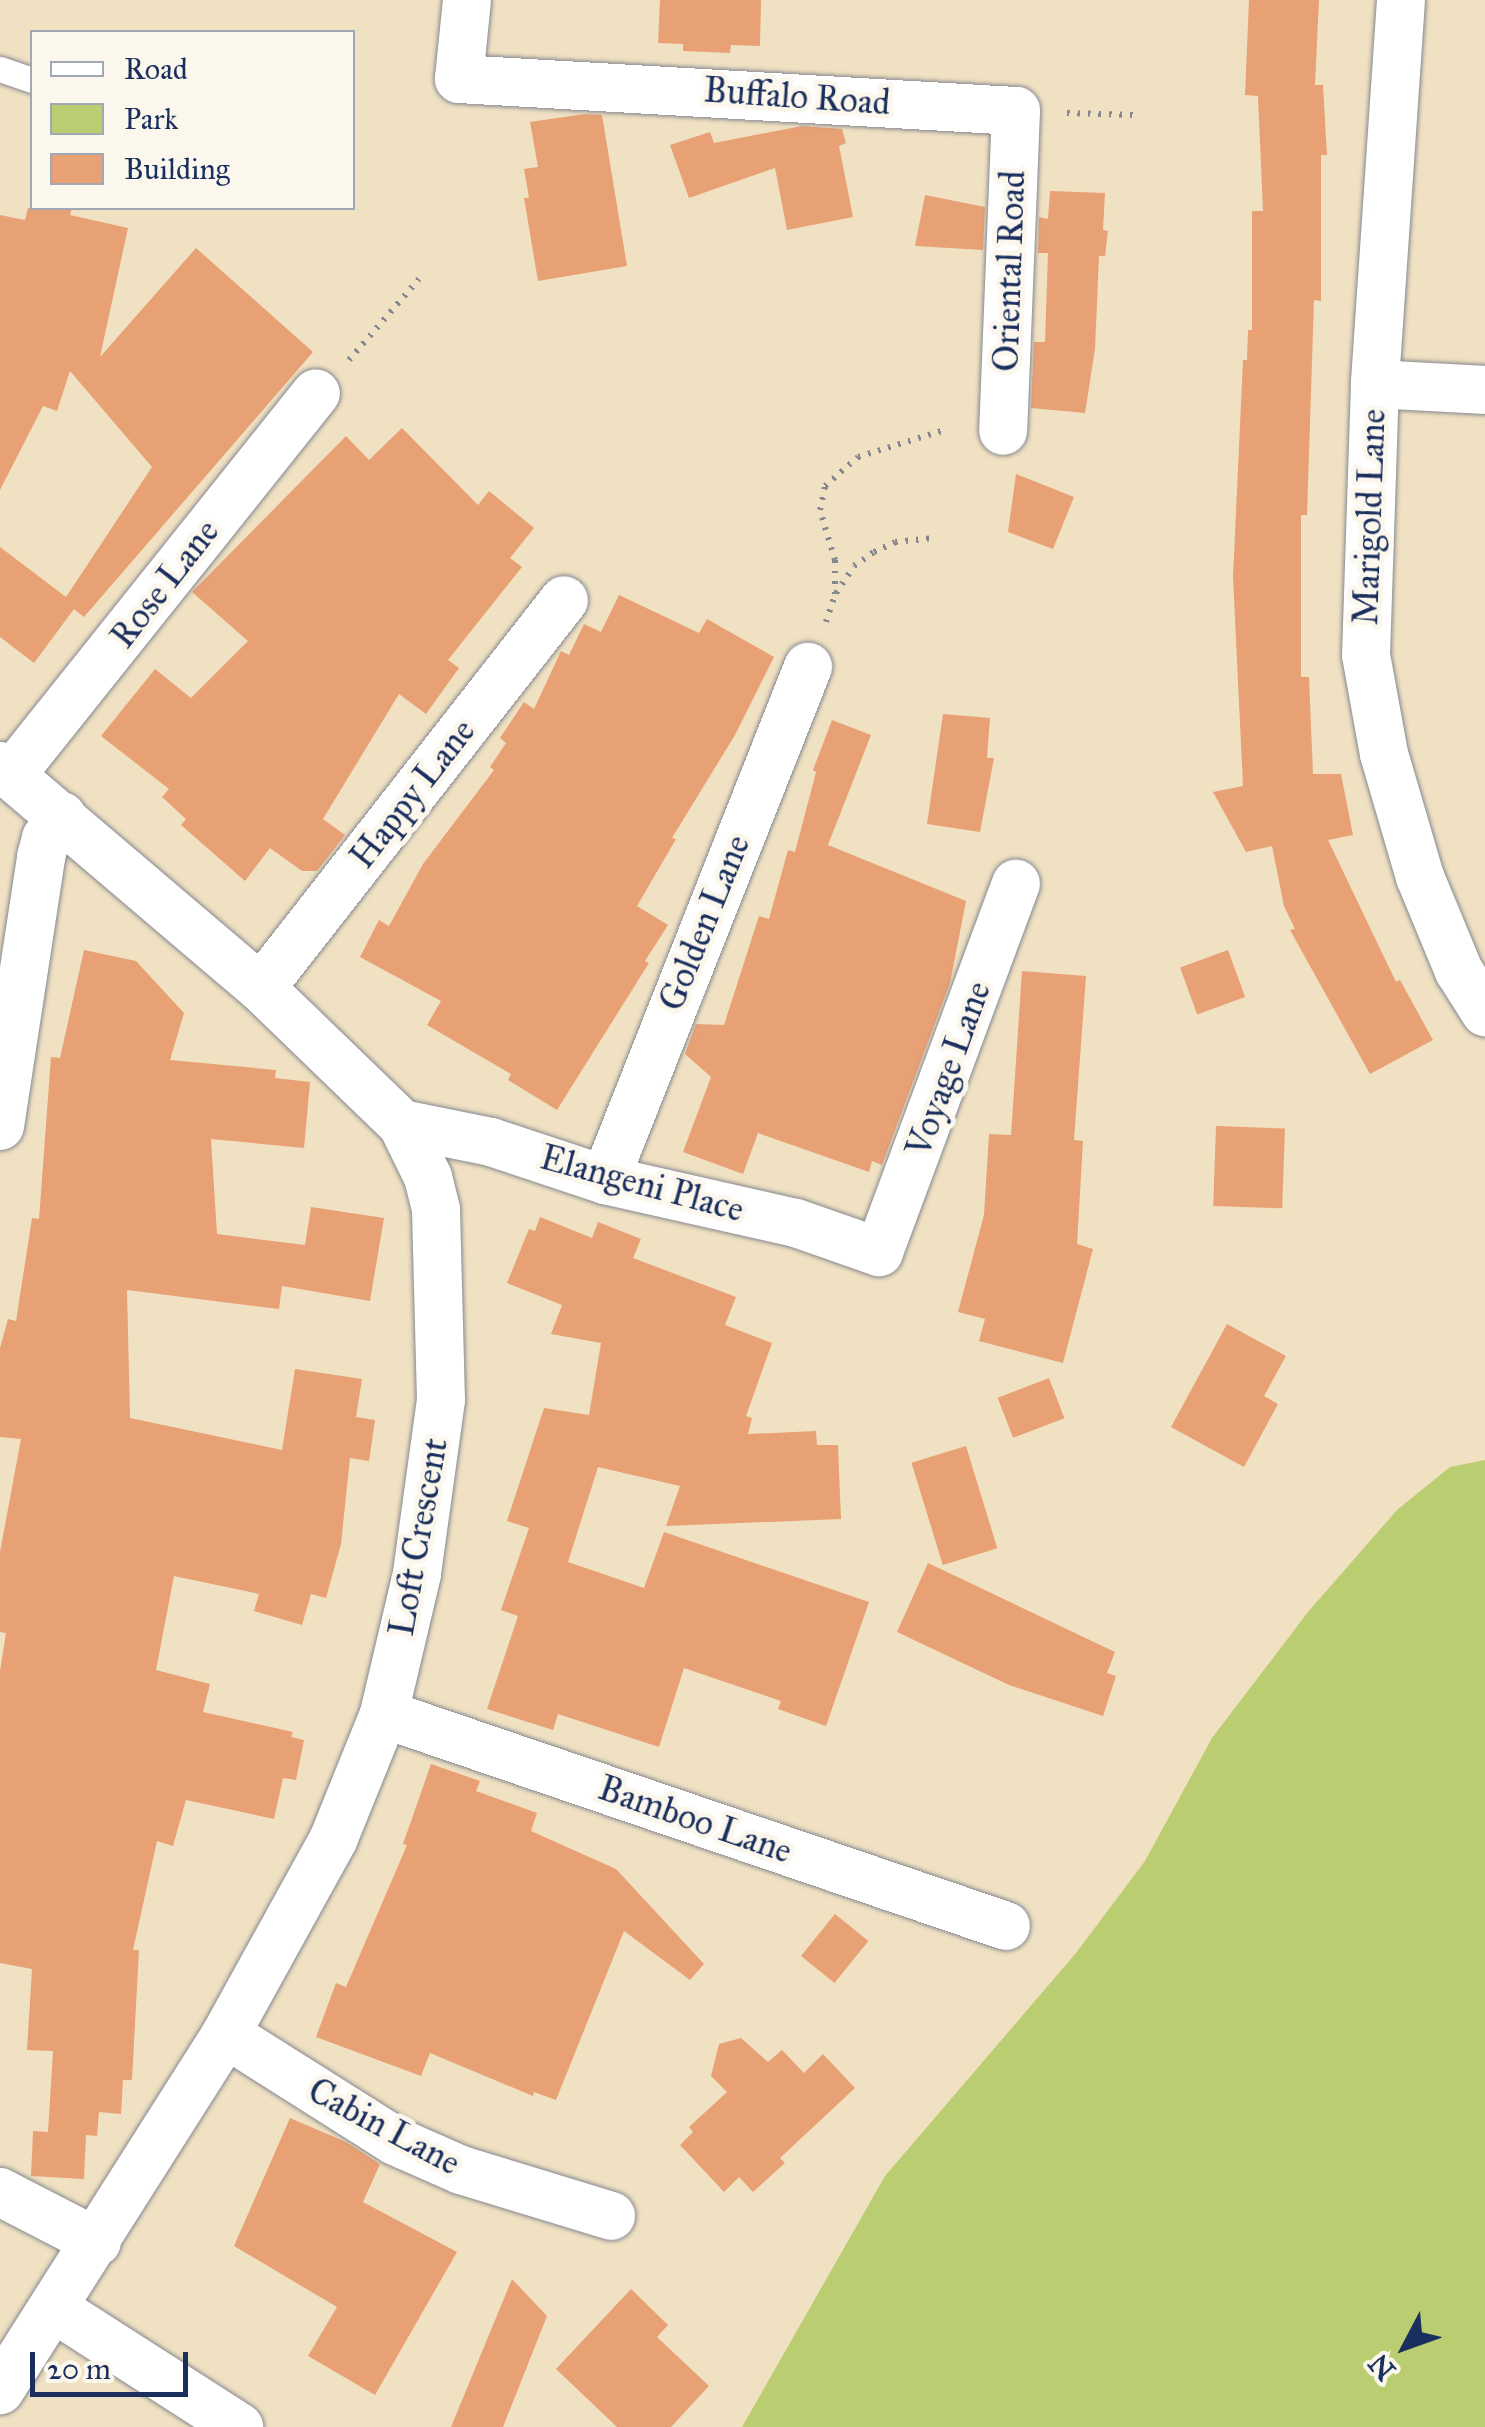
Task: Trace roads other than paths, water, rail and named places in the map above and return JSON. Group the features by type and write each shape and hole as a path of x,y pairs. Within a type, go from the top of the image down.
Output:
{"street":[{"name":"Buffalo Road","path":"467,0 460,79 1016,111"},
{"name":"Marigold Lane","path":"1401,0 1375,384 1366,655 1384,754 1420,877 1458,970 1485,1012"},
{"name":"Oriental Road","path":"1004,431 1016,111"},
{"path":"1375,384 1485,390"},
{"name":"Rose Lane","path":"6,770 316,393"},
{"name":"Happy Lane","path":"261,988 564,600"},
{"name":"Golden Lane","path":"605,1180 808,667"},
{"name":"Loft Crescent","path":"0,2390 226,2034 334,1840 384,1714 418,1574 441,1400 436,1210 428,1177 402,1124 261,988 6,770"},
{"path":"0,1126 40,857 46,838 62,816"},
{"name":"Voyage Lane","path":"879,1252 1016,884"},
{"name":"Elangeni Place","path":"402,1124 491,1142 605,1180 796,1223 879,1252"},
{"name":"Bamboo Lane","path":"384,1714 1006,1926"},
{"name":"Cabin Lane","path":"226,2034 395,2141 461,2170 611,2216"},
{"path":"0,2192 96,2242"},
{"path":"55,2308 239,2427"}],"lane":[{"path":"0,69 30,79"}]}
